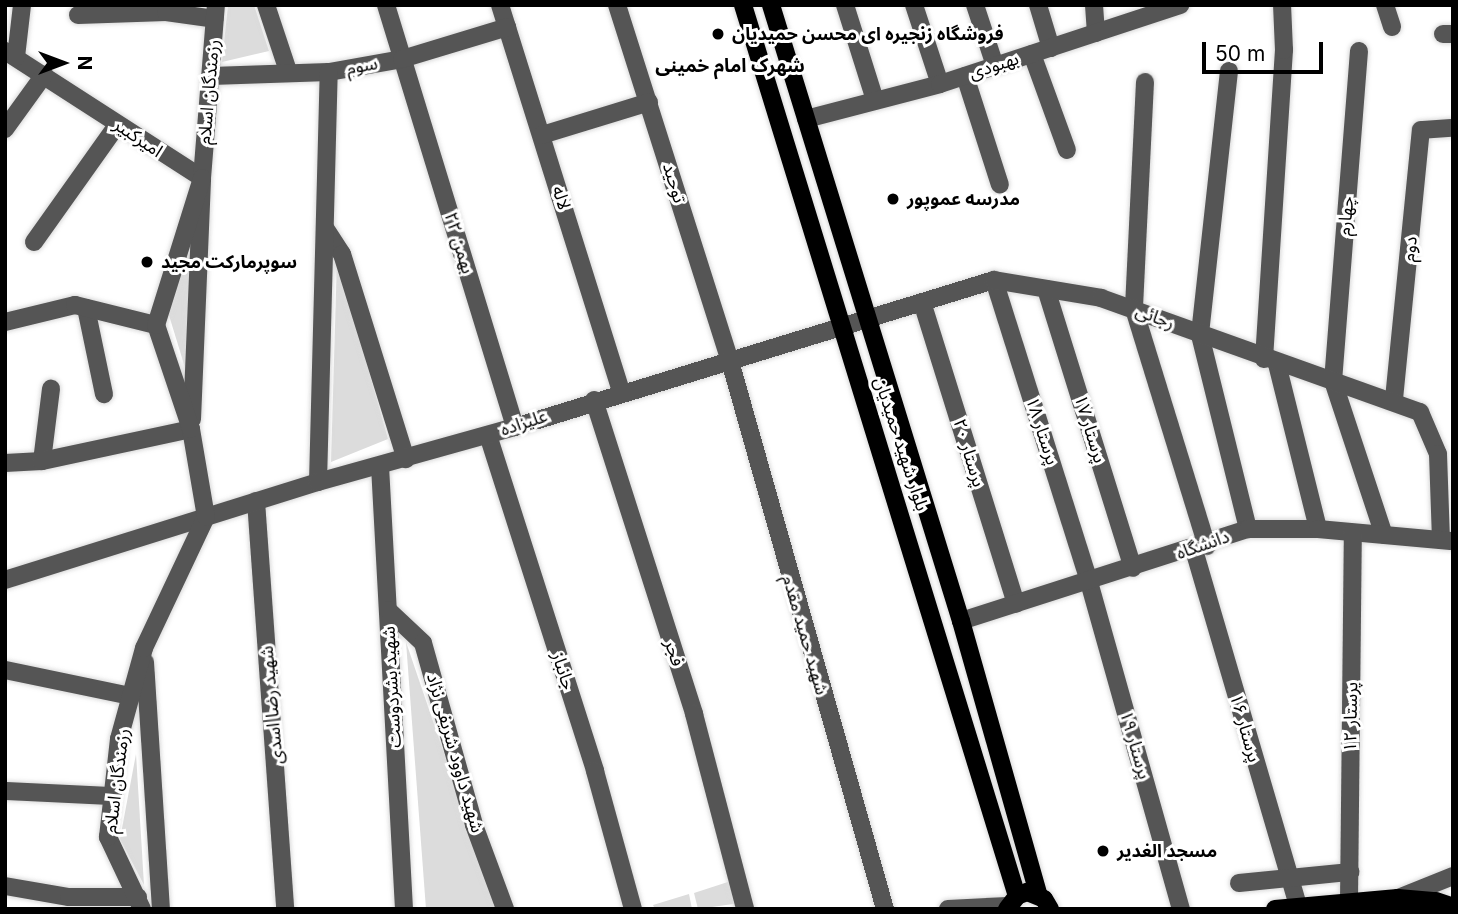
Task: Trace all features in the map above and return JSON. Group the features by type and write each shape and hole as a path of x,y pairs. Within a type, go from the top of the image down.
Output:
{"main road":[{"name":"بلوار شهید حمیدیان","path":"743,5 841,327 909,537 1010,904"},
{"name":"بلوار شهید حمیدیان","path":"771,5 961,621 1038,894"},
{"path":"780,126 806,119"},
{"path":"909,537 932,527"},
{"path":"1010,904 1038,894 1051,909"},
{"path":"1276,909 1398,898 1444,904"},
{"path":"1417,909 1444,904"}],"street":[{"path":"10,54 22,5"},
{"path":"266,5 288,71"},
{"name":"۲۲ بهمن","path":"386,5 515,427"},
{"name":"لاله","path":"500,5 621,392"},
{"name":"توحید","path":"617,5 730,361"},
{"path":"845,5 875,100"},
{"path":"914,5 940,84"},
{"path":"975,5 995,66"},
{"path":"1038,5 1051,48"},
{"path":"1094,5 1096,33"},
{"name":"بهبودی","path":"806,119 940,84 1180,5"},
{"path":"1282,5 1284,50 1271,361 1318,529"},
{"path":"1385,5 1392,27"},
{"path":"78,15 215,12"},
{"name":"رزمندگان اسلام","path":"191,429 202,178 215,12"},
{"name":"سوم","path":"211,76 288,71 329,72 402,59 507,27"},
{"name":"چهارم","path":"1333,381 1359,51"},
{"name":"امیرکبیر","path":"10,54 202,178"},
{"path":"1032,54 1067,150"},
{"path":"1229,71 1200,335 1248,529"},
{"path":"318,482 329,72"},
{"path":"5,129 44,75"},
{"path":"965,76 1000,185"},
{"name":"پرستار ۱۶","path":"1145,82 1134,309 1287,878 1298,906"},
{"path":"542,135 649,102"},
{"path":"34,242 117,125"},
{"name":"دوم","path":"1394,399 1421,130 1453,128"},
{"name":"رزمندگان اسلام","path":"140,903 108,837 119,739 144,648 206,517 191,429 156,326 202,178"},
{"path":"325,228 342,254 406,459"},
{"name":"رجائی","path":"841,327 994,280 1134,309 1271,361 1394,399 1420,412 1446,472"},
{"name":"پرستار ۱۸","path":"994,280 1089,582"},
{"name":"پرستار ۱۷","path":"1046,289 1133,568"},
{"name":"پرستار ۲۰","path":"922,302 1016,604"},
{"path":"5,322 75,305 156,326"},
{"path":"86,308 104,394"},
{"name":"علیزاده","path":"5,580 318,482 515,427 594,400 841,327"},
{"name":"شهید حمید مقدم","path":"730,361 885,909"},
{"path":"1333,381 1384,535"},
{"path":"42,461 51,389"},
{"name":"فجر","path":"594,400 694,714 745,909"},
{"path":"5,463 42,461 191,429"},
{"name":"جانباز","path":"488,435 595,771 633,909"},
{"name":"شهید بشردوست","path":"380,466 404,909"},
{"path":"1446,472 1447,541"},
{"name":"شهید رضا اسدی","path":"256,501 285,909"},
{"name":"دانشگاه","path":"961,621 1200,548 1248,529 1318,529 1447,541"},
{"name":"پرستار ۱۲","path":"1349,901 1353,533"},
{"name":"پرستار ۱۹","path":"1089,582 1181,909"},
{"name":"شهید داوود شریفی نژاد","path":"388,610 423,643 474,825 505,909"},
{"name":"رزمندگان اسلام","path":"144,648 161,909"},
{"path":"5,670 131,695"},
{"path":"5,791 112,796"},
{"path":"1239,883 1350,872"},
{"path":"1398,898 1453,876"},
{"path":"5,886 69,897 140,903"},
{"path":"948,909 1010,904"}],"shaded area":[{"path":"228,5 254,5 269,51 222,62"},
{"path":"194,227 190,384 168,312"},
{"path":"337,259 388,439 331,462"},
{"path":"406,642 497,909 426,909"},
{"path":"136,754 144,885 120,839"},
{"path":"734,880 740,903 698,909 694,893"},
{"path":"689,894 692,909 655,909 653,905"}],"place":[{"name":"فروشگاه زنجیره ای محسن حمیدیان","path":"718,34"},
{"name":"مدرسه عموپور","path":"893,199"},
{"name":"سوپرمارکت مجید","path":"147,262"},
{"name":"مسجد الغدیر","path":"1103,851"}],"district":[{"name":"شهرک امام خمینی","path":"730,66"}]}
